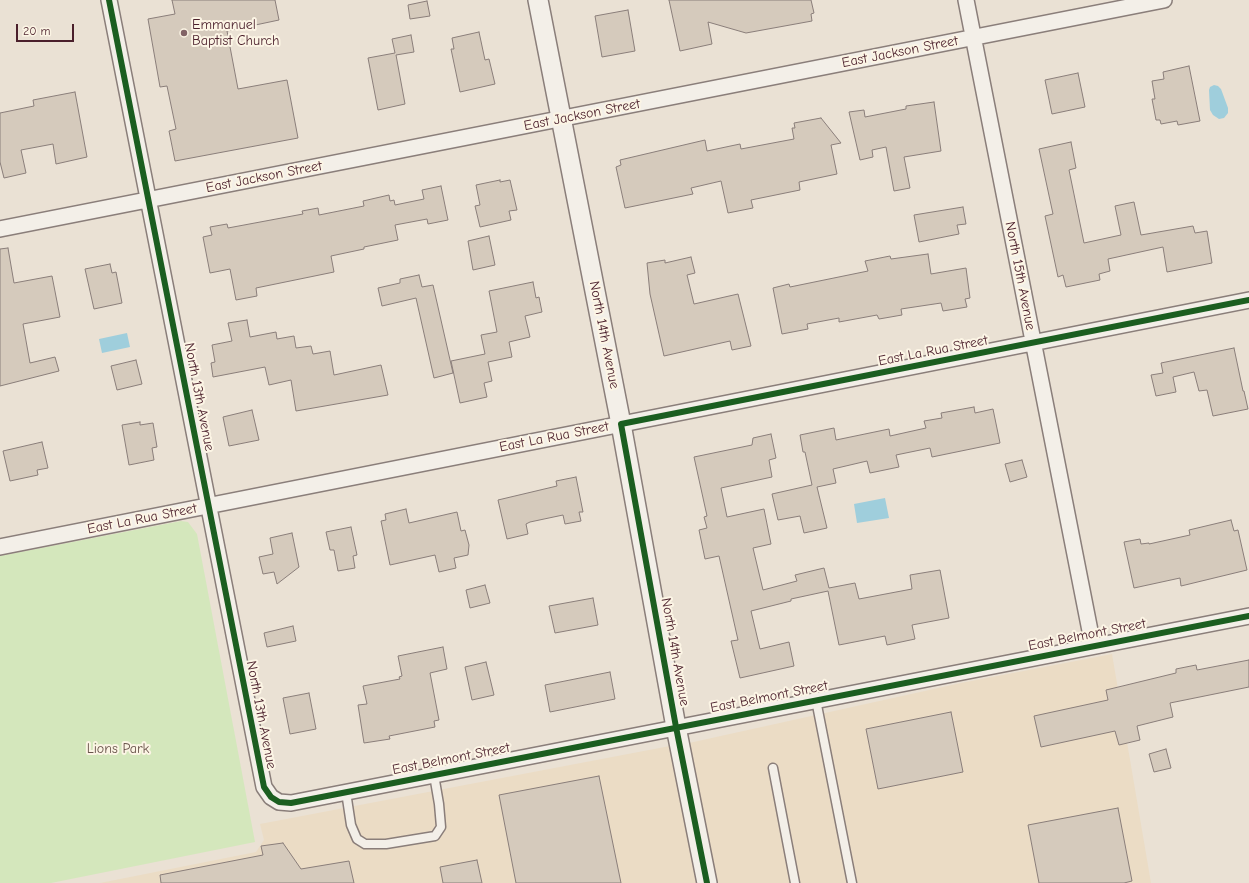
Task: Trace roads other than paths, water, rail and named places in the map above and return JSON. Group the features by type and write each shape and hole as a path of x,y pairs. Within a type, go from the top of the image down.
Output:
{"street":[{"name":"North 13th Avenue","path":"109,0 264,787 270,797"},
{"name":"North 14th Avenue","path":"538,0 621,424 676,727 707,883"},
{"name":"North 15th Avenue","path":"966,0 1093,646"},
{"name":"East Jackson Street","path":"0,229 1164,0"},
{"name":"East La Rua Street","path":"0,547 1249,300"},
{"name":"East Belmont Street","path":"270,797 279,802 291,803 1249,616"}],"lane":[{"path":"816,700 852,883"},
{"path":"773,768 795,883"},
{"path":"346,792 351,824 358,839 365,844 386,844 435,836 441,827 434,775"}],"water":[{"path":"1214,85 1221,89 1228,108 1228,113 1224,118 1219,119 1213,115 1210,110 1209,90 1210,87"},
{"path":"127,333 130,347 102,353 99,339"},
{"path":"885,498 889,518 857,523 854,504"}],"place":[{"name":"Emmanuel Baptist Church","path":"184,33"}],"park label":[{"name":"Lions Park","path":"118,749"}]}
